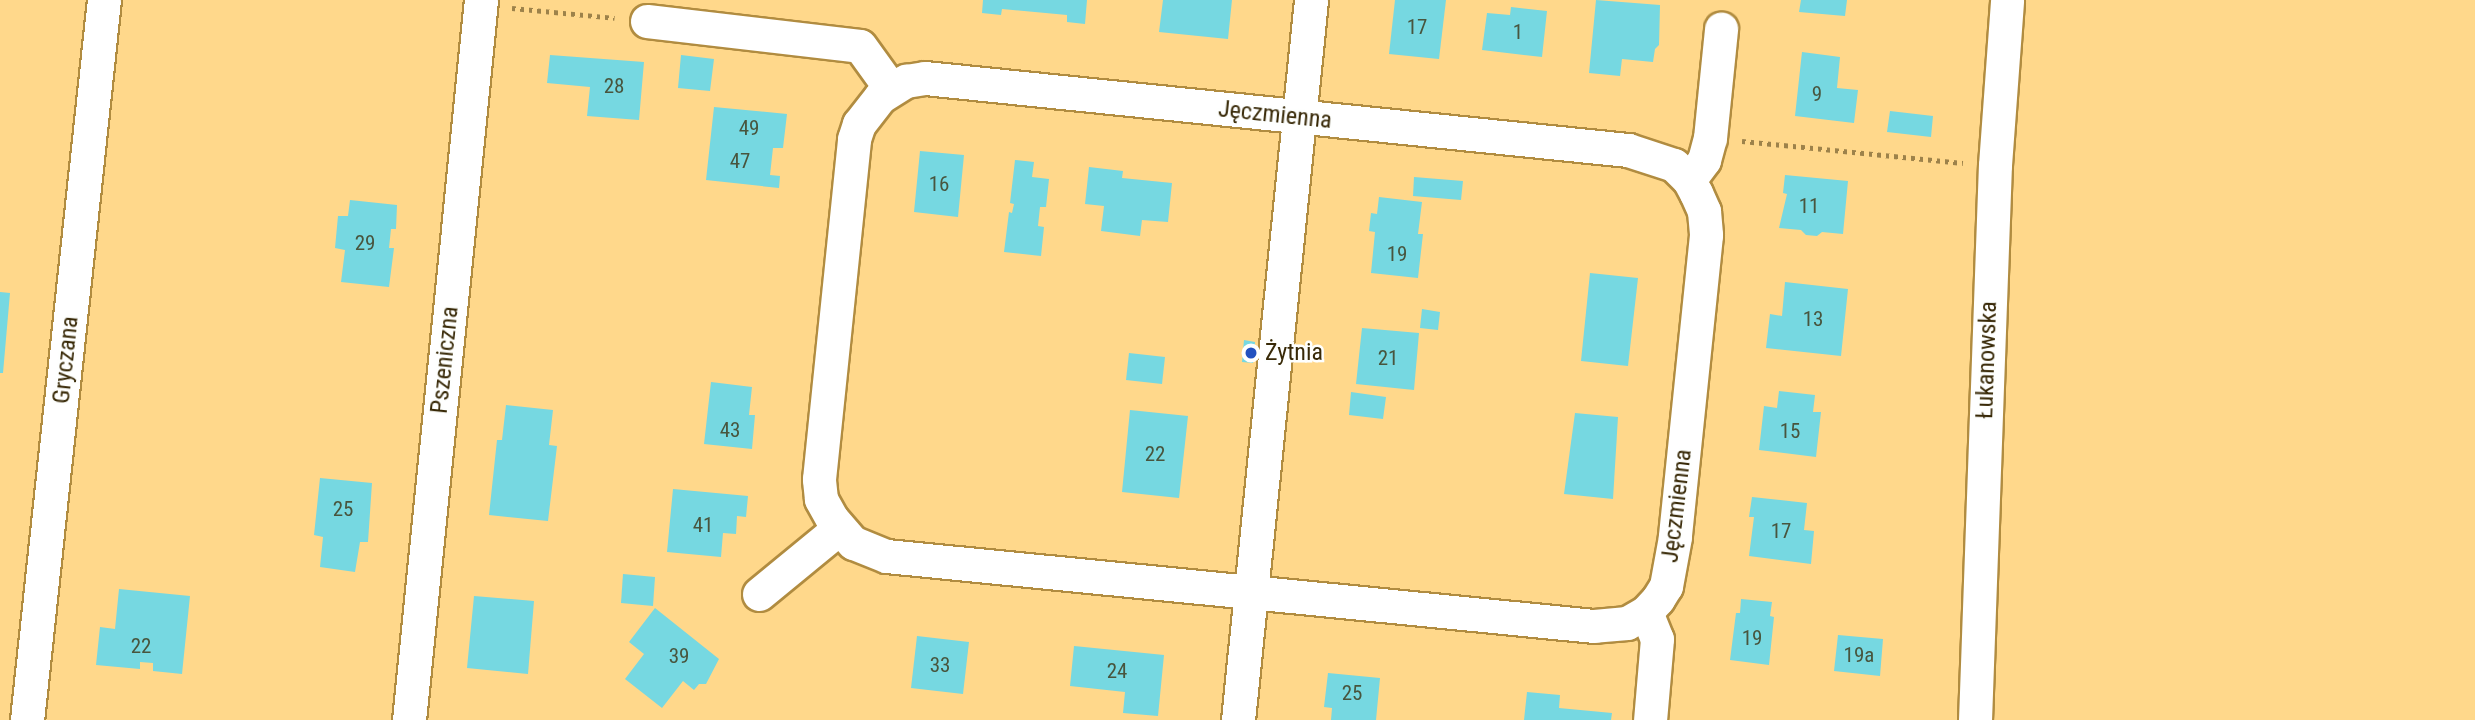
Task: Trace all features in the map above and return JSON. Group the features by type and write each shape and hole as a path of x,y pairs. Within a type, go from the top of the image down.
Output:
{"street":[{"name":"Gryczana","path":"27,720 104,0"},
{"path":"1238,720 1311,0"},
{"name":"Łukanowska","path":"1975,720 1994,165 2007,0"},
{"name":"Pszeniczna","path":"409,720 480,3"},
{"path":"647,21 860,46 891,89"},
{"path":"1689,180 1704,159 1710,138 1721,29"},
{"name":"Jęczmienna","path":"925,78 1628,150 1674,165 1689,180 1704,211 1706,235 1671,565 1666,586 1646,612 1627,623 1594,626 886,556 853,543 838,528 821,499 819,479 854,139 868,111 891,89 906,81 925,78"},
{"path":"759,594 838,528"},
{"path":"1646,612 1657,639 1650,720"}],"path":[{"path":"480,3 647,21"},
{"path":"1710,138 1967,163"}],"building":[{"path":"983,0 1087,0 1085,24 1067,22 1067,15 1002,9 1001,15 982,13"},
{"path":"1163,0 1232,0 1228,39 1159,32"},
{"path":"1395,0 1446,0 1439,59 1389,54"},
{"path":"1596,0 1660,5 1659,45 1655,49 1653,62 1622,59 1620,76 1589,73"},
{"path":"1801,0 1847,0 1845,16 1799,12"},
{"path":"1511,7 1547,11 1542,57 1482,50 1487,13 1510,15"},
{"path":"1802,52 1840,57 1837,88 1858,90 1854,123 1795,116"},
{"path":"550,55 644,62 639,120 587,116 590,87 547,83"},
{"path":"681,55 714,59 710,91 678,88"},
{"path":"714,107 787,114 783,148 773,148 770,175 780,176 779,188 706,180"},
{"path":"1890,111 1933,116 1931,137 1887,132"},
{"path":"920,151 964,155 958,217 914,212"},
{"path":"1015,160 1034,162 1032,177 1049,179 1046,207 1040,207 1038,226 1044,227 1041,256 1004,252 1009,212 1012,213 1014,204 1010,203"},
{"path":"1089,167 1123,171 1122,178 1172,183 1168,222 1142,220 1140,236 1101,231 1104,206 1085,204"},
{"path":"1785,175 1848,181 1843,234 1822,232 1817,236 1806,235 1801,230 1779,228 1787,194 1783,193"},
{"path":"1414,177 1463,181 1461,200 1413,196"},
{"path":"1379,197 1422,202 1418,234 1423,234 1418,278 1371,273 1375,232 1369,231 1371,213 1377,214"},
{"path":"350,200 397,205 396,229 391,229 389,248 394,248 389,287 341,282 345,250 335,248 338,216 348,216"},
{"path":"1590,273 1638,278 1628,366 1581,361"},
{"path":"1785,282 1848,289 1841,356 1766,348 1770,314 1782,316"},
{"path":"0,292 10,293 3,373 0,373"},
{"path":"1422,309 1440,312 1438,330 1420,328"},
{"path":"1362,328 1419,333 1414,390 1356,384"},
{"path":"1244,340 1255,342 1253,363 1242,362"},
{"path":"1129,353 1165,357 1162,384 1126,380"},
{"path":"711,382 752,387 749,415 755,415 752,449 704,444"},
{"path":"1779,391 1815,395 1813,412 1821,412 1816,457 1759,450 1764,406 1777,408"},
{"path":"1351,392 1386,397 1383,419 1349,415"},
{"path":"506,405 553,410 549,445 557,446 548,521 489,515 497,440 502,440"},
{"path":"1130,410 1188,416 1179,498 1122,492"},
{"path":"1575,413 1618,417 1613,499 1564,494"},
{"path":"320,478 372,483 368,542 360,542 355,572 320,567 323,537 314,535"},
{"path":"673,489 748,496 746,517 737,516 736,534 723,533 721,557 667,552"},
{"path":"1752,497 1807,503 1804,530 1814,531 1811,564 1749,556 1754,517 1749,517"},
{"path":"623,574 655,577 653,606 621,603"},
{"path":"119,589 190,596 182,674 153,671 153,663 140,662 140,669 96,665 100,627 115,629"},
{"path":"474,596 534,601 528,674 467,668"},
{"path":"1741,599 1772,602 1770,616 1774,617 1769,665 1730,660 1736,613 1740,613"},
{"path":"655,608 719,659 706,684 699,684 694,690 683,681 662,708 625,679 644,654 629,642"},
{"path":"1838,635 1883,639 1880,676 1834,671"},
{"path":"917,636 969,642 963,694 911,688"},
{"path":"1074,646 1164,655 1158,716 1123,713 1125,692 1070,686"},
{"path":"1328,673 1380,678 1376,720 1331,720 1332,708 1324,707"},
{"path":"1527,692 1560,695 1559,708 1612,713 1611,720 1524,720"}],"place":[{"name":"Żytnia","path":"1251,353"}]}
